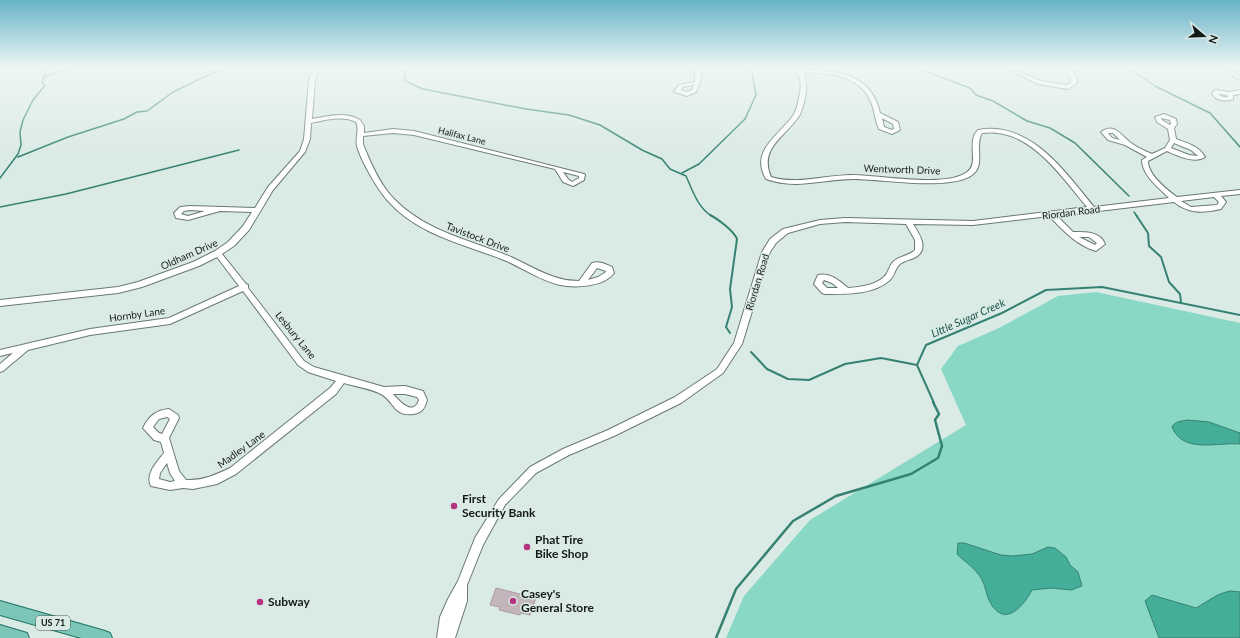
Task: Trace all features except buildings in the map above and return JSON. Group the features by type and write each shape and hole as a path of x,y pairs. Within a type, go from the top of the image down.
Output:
{"main road":[{"name":"US 71","path":"0,608 105,638"},
{"path":"0,632 22,638"}],"street":[{"name":"Oldham Drive","path":"0,303 118,290 170,274 218,253 231,244 246,228 270,189 303,151 307,139 310,98"},
{"name":"Wentworth Drive","path":"802,98 799,111 794,119 766,151 763,163 768,178 790,182 854,177 925,181 958,179 973,172 976,165 975,138 980,131 990,129 1011,133 1032,144 1050,160 1093,210"},
{"path":"871,98 879,114"},
{"name":"Tavistock Drive","path":"308,122 336,117 357,120 361,125 360,144 365,156 390,199 410,216 442,235 507,259 552,279 568,283 582,282"},
{"path":"1171,128 1173,140"},
{"name":"Halifax Lane","path":"360,135 393,131 406,132 558,168"},
{"path":"1166,148 1196,159 1202,157 1195,149 1173,140"},
{"path":"1173,140 1166,148 1145,160 1145,166 1154,179 1180,204 1188,208 1195,209 1219,207 1223,202 1216,194"},
{"path":"1126,143 1151,156"},
{"name":"Riordan Road","path":"443,638 443,631 456,592 462,585 479,542 502,502 533,470 566,452 611,433 678,400 720,370 738,344 766,252 778,237 786,231 820,222 846,220 909,223 973,223 1093,210 1175,198 1240,192"},
{"path":"219,209 188,218 178,216 177,213 182,209 190,208 258,210"},
{"path":"1052,215 1071,234"},
{"path":"846,291 866,289 882,282 890,276 897,262 912,257 917,252 919,242 909,223"},
{"name":"Lesbury Lane","path":"218,253 301,362 311,370 384,391"},
{"name":"Hornby Lane","path":"0,353 90,332 170,321 244,287"},
{"name":"Hornby Lane","path":"0,369 27,346"},
{"name":"Madley Lane","path":"169,454 157,469 153,477 154,483 170,486 183,484 194,485 214,481 233,471 332,391 342,380"},
{"path":"164,438 175,472 183,484"},
{"name":"Riordan Road","path":"449,638 462,601 462,585"}],"shaded area":[{"path":"1096,292 1240,323 1240,638 726,638 744,596 810,520 966,425 941,369 958,346 999,328 1058,296"},
{"path":"1188,420 1209,422 1240,433 1240,444 1202,445 1184,441 1177,435 1172,427 1177,422"},
{"path":"958,543 964,543 1001,555 1012,556 1032,554 1048,547 1055,548 1066,557 1070,565 1078,572 1082,586 1071,590 1051,588 1032,590 1029,596 1014,612 1003,614 997,611 991,604 979,574 957,554"},
{"path":"1231,591 1240,592 1240,638 1159,638 1145,601 1152,595 1196,608 1217,595"}],"waterway":[{"path":"0,178 18,154 21,145 20,132 23,120 35,98"},
{"path":"18,157 68,137 124,119 137,112 147,111 165,98"},
{"path":"468,98 526,109 569,115 600,125 642,150 662,159 670,169 686,176 699,204 712,216"},
{"path":"682,173 699,164 745,119 755,98"},
{"path":"984,98 993,101 1027,121 1050,128 1075,143 1129,196"},
{"path":"1179,98 1210,113 1240,147"},
{"path":"0,207 66,194 239,150"},
{"path":"1134,212 1137,216"},
{"path":"710,215 733,232 737,239 730,289 732,307 726,327 730,333"},
{"path":"1136,215 1148,233 1149,246 1161,257 1169,282 1180,294 1181,302"},
{"name":"Little Sugar Creek","path":"917,365 926,345 1002,313 1046,290 1102,287 1240,315"},
{"path":"751,352 767,369 788,379 809,380 845,364 881,358 917,365"},
{"name":"Little Sugar Creek","path":"917,365 934,403"},
{"name":"Little Sugar Creek","path":"716,638 736,589 793,521 836,496 911,474 938,458 942,446 935,420 939,414 933,402"}],"place":[{"name":"First Security Bank","path":"454,506"},
{"name":"Phat Tire Bike Shop","path":"527,547"},
{"name":"Casey's General Store","path":"513,601"},
{"name":"Subway","path":"260,602"}]}
